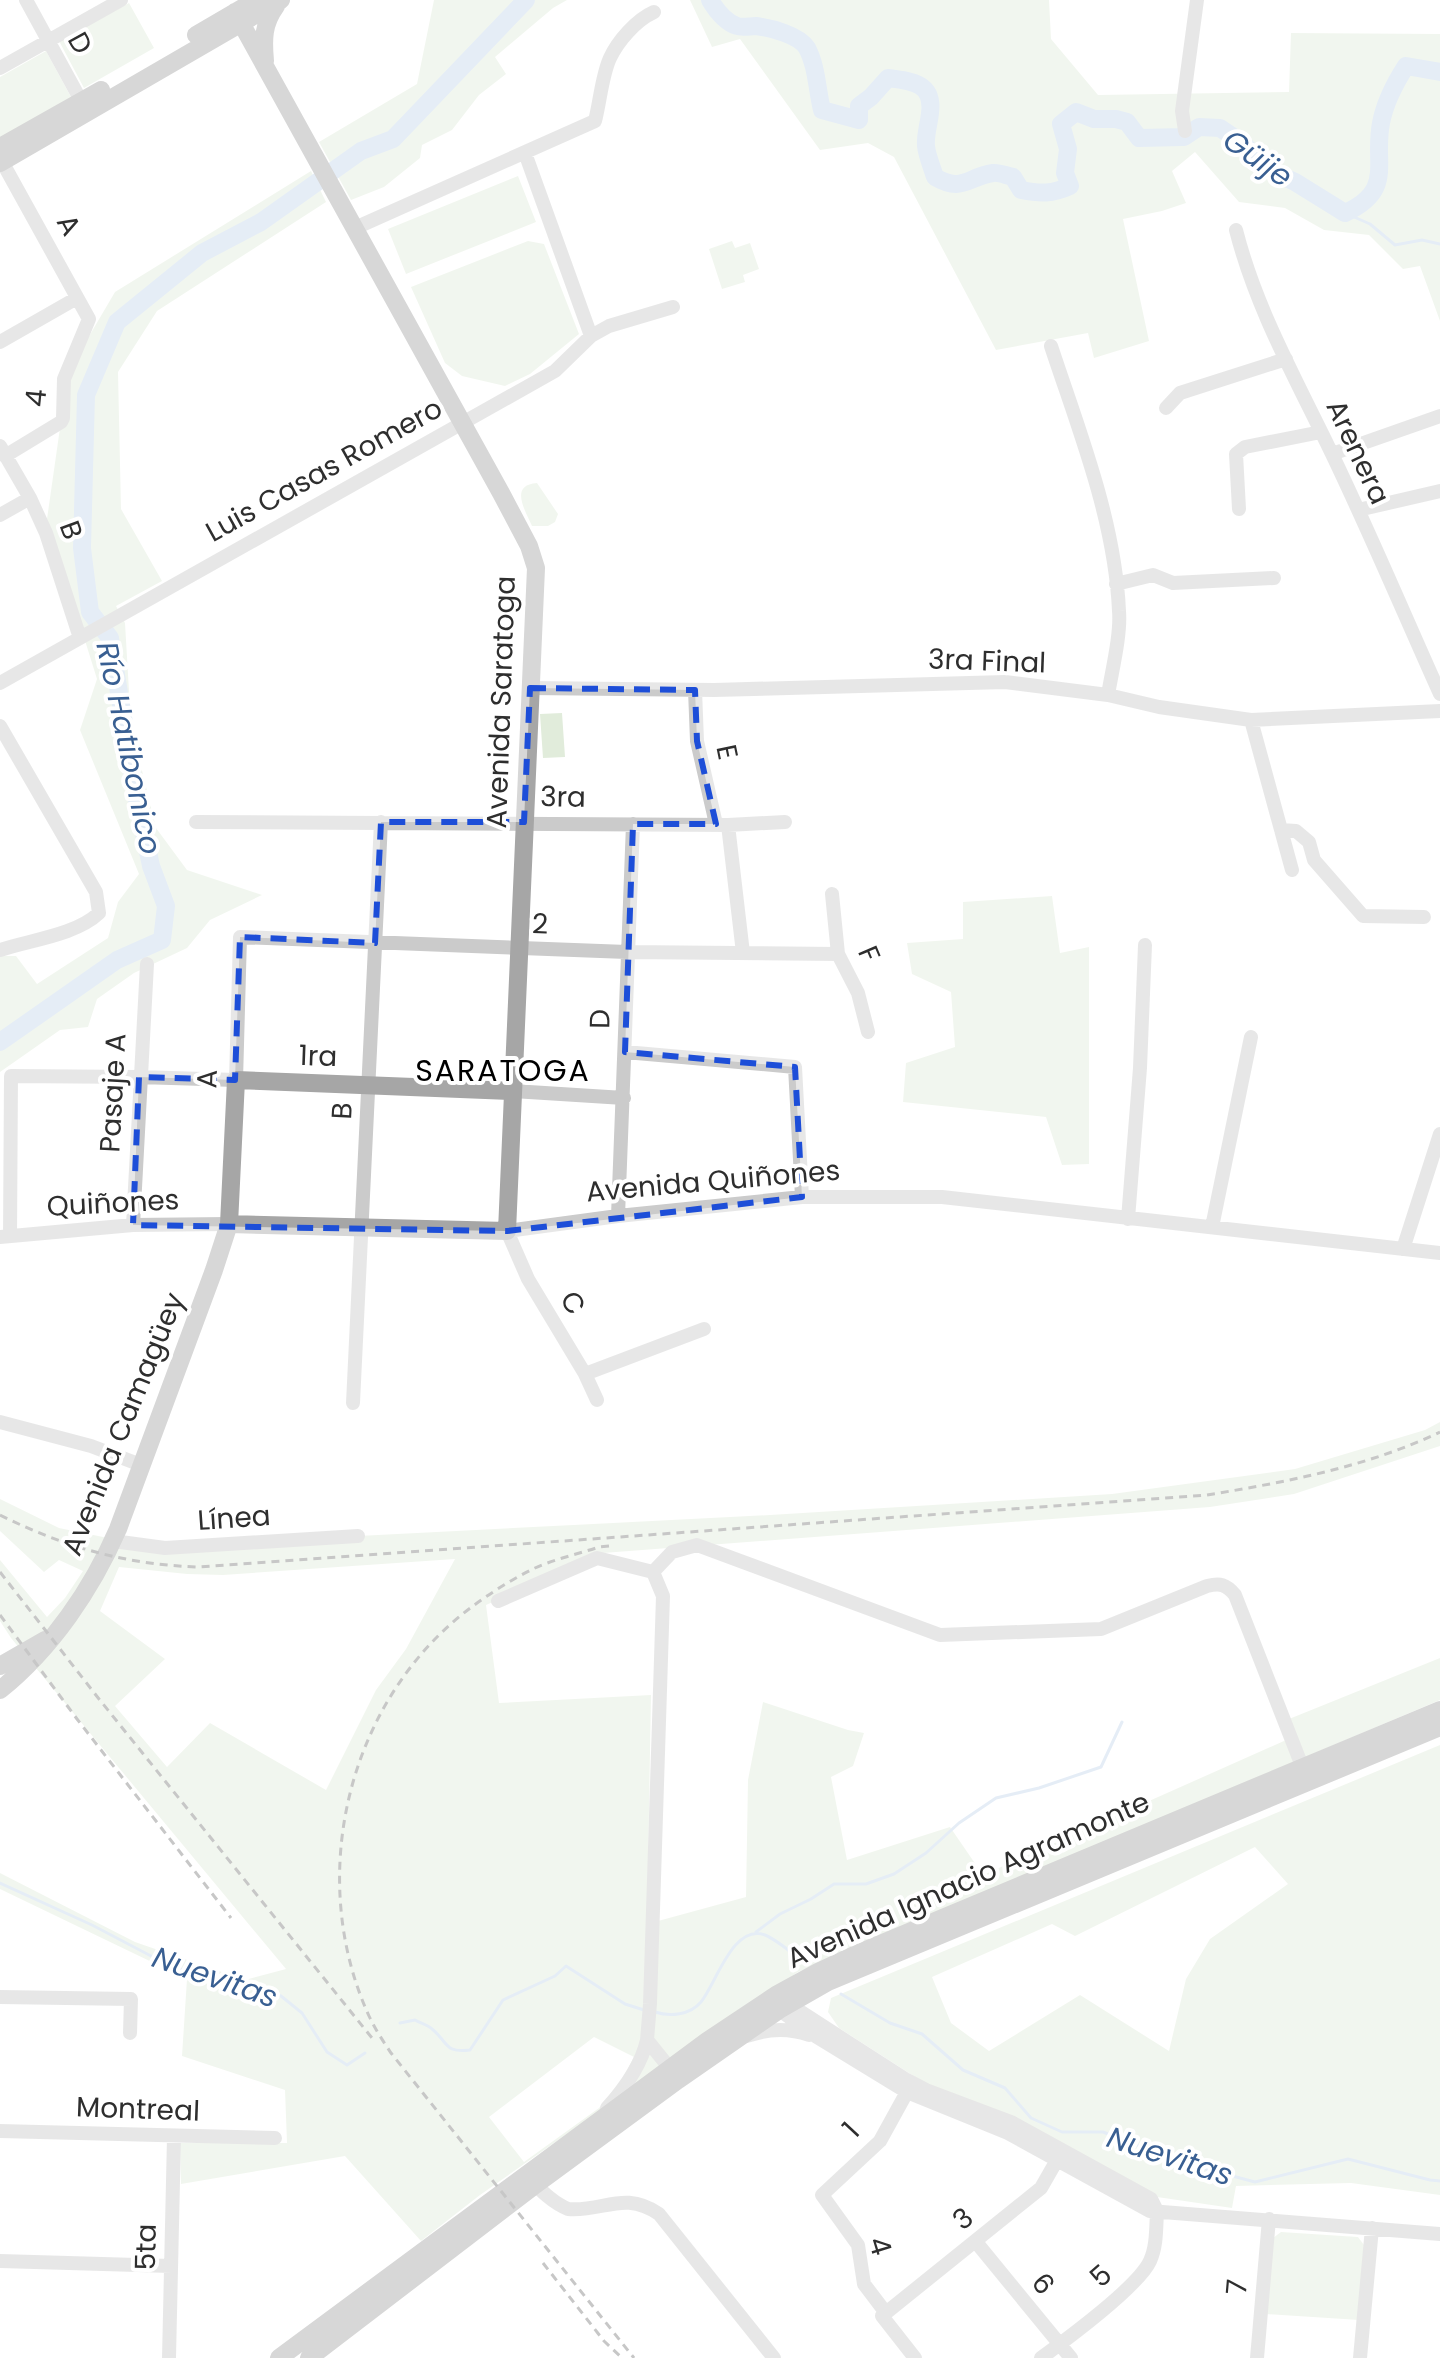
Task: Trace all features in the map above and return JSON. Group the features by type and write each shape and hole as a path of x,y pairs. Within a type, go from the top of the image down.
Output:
{"main road":[{"path":"0,157 238,18 271,2"},
{"path":"262,62 265,23 271,2"},
{"path":"84,107 217,37 238,18"},
{"name":"Avenida Saratoga","path":"238,18 529,546 536,568 507,1231"},
{"path":"217,37 242,42 262,62"},
{"name":"1ra","path":"236,1080 513,1091"},
{"name":"A","path":"229,1224 236,1080"},
{"name":"Avenida Quiñones","path":"229,1224 507,1231"},
{"name":"Avenida Camagüey","path":"4,1674 33,1660 78,1603 113,1541 229,1224"},
{"name":"Avenida Ignacio Agramonte","path":"288,2356 818,1972 1440,1710"},
{"name":"Avenida Ignacio Agramonte","path":"309,2358 530,2179 594,2123 736,2039 777,2003 1440,1727"}],"street":[{"name":"D","path":"26,0 84,107"},
{"path":"0,68 121,0"},
{"path":"1185,131 1182,111 1197,0"},
{"path":"355,228 595,121 610,59 628,32 654,12"},
{"path":"525,153 591,336"},
{"name":"A","path":"0,157 89,319"},
{"name":"Arenera","path":"1236,230 1245,264 1286,359 1440,694"},
{"path":"0,342 77,298"},
{"name":"Luis Casas Romero","path":"0,683 555,371 591,336 609,326 673,307"},
{"name":"4","path":"3,451 61,422 64,379 89,319"},
{"path":"1051,346 1093,473 1112,547 1120,613 1108,695"},
{"path":"1166,408 1180,393 1286,359"},
{"path":"1332,454 1440,416"},
{"path":"1239,509 1236,454 1245,447 1321,432"},
{"name":"B","path":"3,451 46,533 85,635"},
{"path":"1358,510 1440,491"},
{"path":"0,515 30,498"},
{"path":"1116,584 1153,575 1173,583 1274,578"},
{"name":"3ra Final","path":"530,688 695,690 1005,682 1108,695 1159,707 1251,720 1440,711"},
{"name":"E","path":"695,690 697,741 722,824 743,953"},
{"path":"1251,720 1292,870"},
{"path":"0,726 96,892 99,913 75,928 0,950"},
{"name":"3ra","path":"196,822 785,822"},
{"name":"B","path":"353,1403 381,822"},
{"name":"D","path":"618,1216 633,824"},
{"path":"1281,830 1296,831 1309,842 1314,860 1363,916 1424,917"},
{"name":"F","path":"832,894 838,954 858,993 868,1032"},
{"name":"A","path":"236,1080 240,937"},
{"name":"2","path":"240,937 519,949 838,954"},
{"path":"1128,1219 1140,1068 1145,945"},
{"name":"Pasaje A","path":"133,1225 147,964"},
{"path":"1212,1227 1251,1037"},
{"path":"625,1052 795,1067 802,1197"},
{"name":"1ra","path":"5,1236 11,1076 236,1080"},
{"name":"1ra","path":"513,1091 624,1098"},
{"path":"1403,1249 1440,1134"},
{"name":"Avenida Quiñones","path":"507,1231 802,1197 942,1197 1440,1253"},
{"name":"Quiñones","path":"5,1236 133,1225 229,1224"},
{"name":"C","path":"507,1231 528,1279 585,1374 597,1400"},
{"path":"585,1374 704,1329"},
{"path":"0,1422 91,1446 141,1465"},
{"name":"Línea","path":"113,1541 165,1548 358,1536"},
{"path":"653,1572 672,1552 697,1545 940,1635 1101,1629 1207,1586 1227,1586 1235,1595 1302,1766"},
{"path":"498,1601 597,1558 653,1572"},
{"path":"594,2123 630,2080 643,2055 648,2033 663,1596 653,1572"},
{"path":"817,2031 811,2005 819,1987"},
{"path":"0,1997 131,1999 130,2033"},
{"path":"777,2003 907,2092 1060,2154 1151,2199 1157,2211 1440,2234"},
{"path":"736,2039 762,2030 817,2031 926,2090 1011,2122 1060,2154"},
{"path":"648,2033 674,2074"},
{"name":"1","path":"822,2195 880,2141 907,2092"},
{"name":"Montreal","path":"0,2131 275,2138"},
{"name":"5ta","path":"169,2358 174,2137"},
{"name":"3","path":"884,2315 1041,2188 1060,2154"},
{"path":"530,2179 560,2206 568,2209 633,2202 644,2204 659,2214 774,2358"},
{"name":"4","path":"822,2195 858,2245 864,2284 915,2358"},
{"name":"5","path":"1041,2358 1132,2285 1147,2268 1154,2247 1157,2211"},
{"name":"7","path":"1257,2358 1269,2219"},
{"path":"1360,2358 1372,2228"},
{"name":"6","path":"976,2242 1071,2358"},
{"path":"0,2261 171,2266"}],"highlighted area":[{"path":"530,688 695,690 697,741 716,824 633,824 625,1052 795,1067 802,1197 507,1231 133,1225 139,1077 235,1080 240,937 375,943 381,822 524,822"}],"green space":[{"path":"434,0 567,0 553,8 495,57 506,74 479,95 452,130 422,145 420,158 384,187 351,200 319,142 417,84"},
{"path":"690,0 1049,0 1051,39 1098,95 1289,92 1291,33 1440,34 1440,321 1420,266 1403,269 1369,235 1324,230 1285,208 1239,202 1195,152 1172,171 1186,203 1123,219 1149,341 1094,358 1088,333 996,350 894,157 868,143 820,150 740,39 712,47"},
{"path":"129,3 154,48 84,88 59,41"},
{"path":"46,51 71,97 0,138 0,77"},
{"path":"311,171 326,202 157,311 118,372 121,509 162,581 116,606 125,623 131,725 156,828 187,870 262,895 210,920 187,948 134,973 97,999 88,1027 60,1030 0,1072 0,956 16,956 37,984 108,938 118,902 139,874 80,730 97,679 47,519 68,372 115,292"},
{"path":"518,176 536,222 406,274 388,229"},
{"path":"528,241 544,244 579,334 530,374 505,386 462,376 445,363 411,287"},
{"path":"732,241 735,248 750,243 759,269 743,275 745,282 722,289 709,249"},
{"path":"537,483 558,514 555,522 548,526 532,526 521,499 523,488"},
{"path":"562,713 565,757 543,758 540,714"},
{"path":"1052,896 1060,953 1089,947 1089,1164 1062,1165 1046,1117 903,1102 906,1063 955,1047 951,992 912,974 907,943 963,939 963,902"},
{"path":"1440,1422 1440,1446 1294,1494 1210,1507 603,1553 486,1605 499,1703 651,1695 647,1924 746,1897 748,1780 763,1702 864,1733 853,1766 831,1777 847,1860 950,1827 983,1875 1295,1736 1289,1719 1440,1658 1440,1700 798,1972 480,2195 421,2241 345,2156 181,2184 180,2143 287,2143 285,2090 182,2056 187,1979 0,1889 0,1873 135,1942 245,1980 286,1969 0,1621 0,1560 47,1617 65,1598 83,1571 59,1560 44,1572 0,1531 0,1499 59,1528 162,1549 1112,1494 1295,1469 1425,1430","holes":["455,1559 406,1649 376,1690 326,1790 210,1723 167,1767 115,1706 165,1659 100,1611 119,1567 223,1575","594,2037 634,2057 621,2081 599,2108 524,2162 489,2117"]},
{"path":"1440,1745 1440,2195 1351,2183 1236,2186 1232,2208 1157,2197 923,2082 839,2028 828,2012 831,1998","holes":["1255,1847 1288,1884 1210,1939 1186,1979 1169,2051 1080,1995 989,2051 951,2023 932,1977 1052,1924 1075,1936"]},
{"path":"1281,2232 1358,2237 1364,2245 1359,2320 1266,2314 1273,2238"}],"waterway":[{"name":"Río Hatibonico","path":"0,1042 117,960 162,940 166,906 151,866 135,790 110,638 90,612 82,548 86,395 117,322 202,253 261,222 361,151 393,139 526,0"},
{"name":"Güije","path":"710,0 721,15 739,27 777,30 803,43 813,63 822,110 859,120 859,106 888,78 920,85 930,103 926,138 928,158 935,177 952,184 998,173 1013,177 1021,190 1052,192 1070,186 1065,173 1068,149 1061,124 1076,112 1094,119 1127,122 1139,138 1184,137 1199,127 1220,128 1242,143 1271,171 1345,213 1371,195 1376,185 1383,115 1406,66 1440,72"},
{"path":"1345,213 1370,224 1395,245 1422,240 1440,244"},
{"path":"756,1932 780,1914 834,1884 866,1884 894,1874 996,1798 1039,1788 1101,1767 1122,1722"},
{"name":"Nuevitas","path":"0,1883 92,1925 172,1967 281,1996 302,2013 327,2052 347,2065 365,2053"},
{"name":"Nuevitas","path":"655,2012 680,2014 691,2010 701,2002 735,1946 754,1934 765,1935 781,1944 806,1964"},
{"name":"Nuevitas","path":"400,2023 415,2020 430,2028 451,2048 470,2050 503,2000 555,1976 566,1966 625,2004 644,2010"},
{"name":"Nuevitas","path":"841,1994 890,2023 922,2034 963,2070 1005,2088 1031,2118 1062,2132 1103,2132 1180,2162 1255,2182 1348,2159 1440,2181"}],"railway":[{"path":"0,1515 96,1552 147,1563 199,1567 1207,1495 1296,1479 1355,1464 1440,1432"},
{"path":"609,1546 543,1565 519,1576 473,1606 430,1644 395,1689 368,1739 350,1793 341,1849 341,1906 350,1962 369,2016 385,2044 634,2358"},
{"path":"0,1572 372,2038"},
{"path":"0,1615 231,1918"},
{"path":"543,2263 604,2341 622,2358"}],"district":[{"name":"SARATOGA","path":"503,1070"}]}
